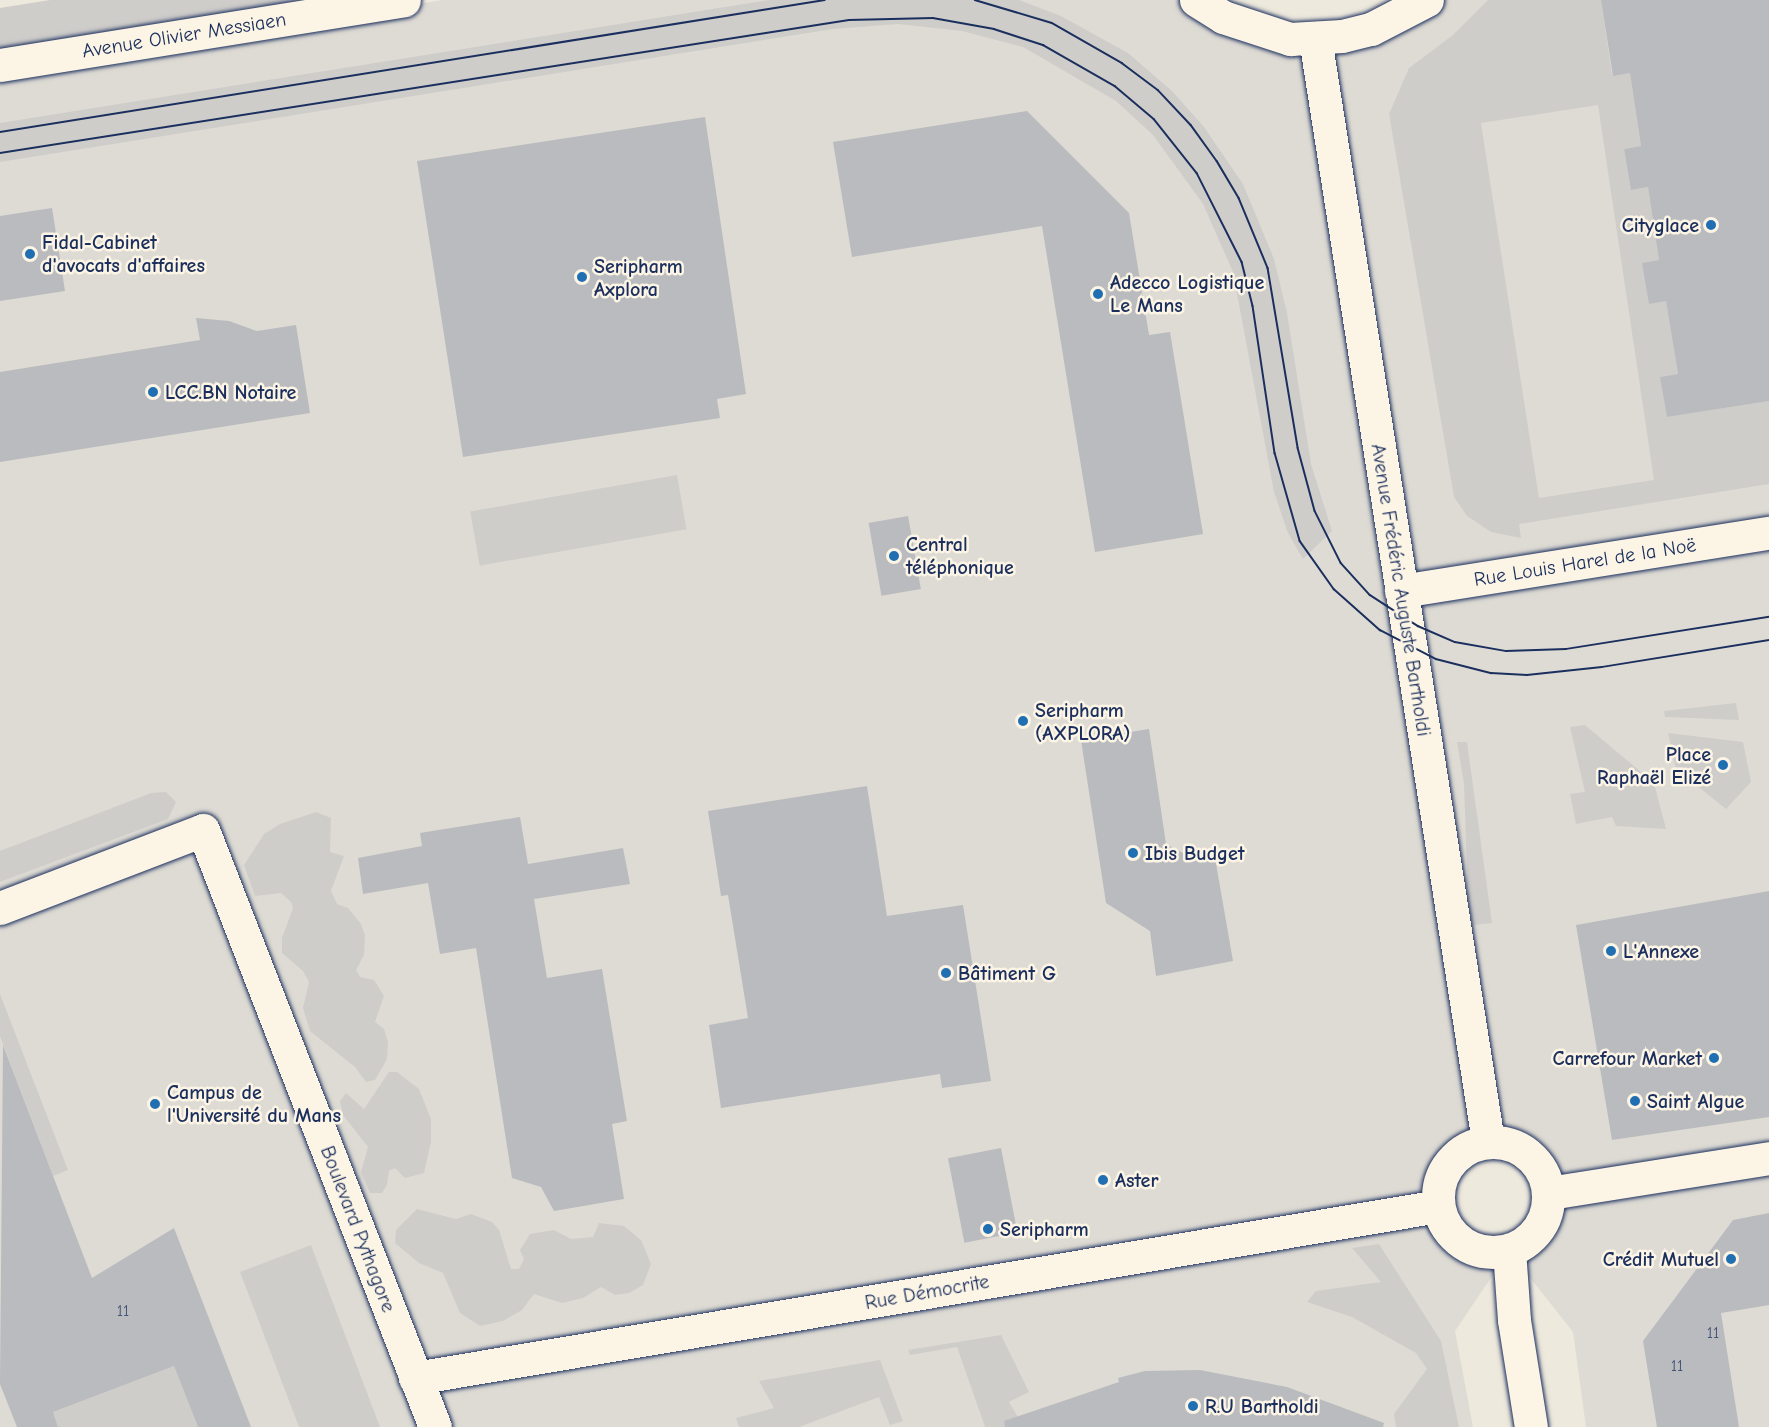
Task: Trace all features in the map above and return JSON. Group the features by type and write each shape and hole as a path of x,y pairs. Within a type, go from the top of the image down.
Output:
{"street":[{"name":"Avenue Olivier Messiaen","path":"0,65 404,0"},
{"path":"1196,0 1223,17 1271,36 1315,38 1371,29 1427,0"},
{"name":"Avenue Frédéric Auguste Bartholdi","path":"1315,38 1488,1142"},
{"name":"Rue Louis Harel de la Noë","path":"1401,591 1769,533"},
{"name":"Boulevard Pythagore","path":"0,908 203,830 435,1427"},
{"path":"1488,1142 1506,1144 1535,1161 1545,1176 1549,1193 1543,1222 1523,1244 1509,1251 1474,1249 1458,1240 1446,1227 1438,1206 1443,1174 1455,1158 1470,1147 1488,1142"},
{"path":"1549,1193 1769,1158"},
{"name":"Rue Démocrite","path":"415,1378 1438,1206"},
{"path":"1509,1251 1514,1320 1531,1427"}],"shaded area":[{"path":"50,0 335,0 0,53 0,8"},
{"path":"442,0 1196,0 1271,35 1427,0 1769,0 1769,1427 1586,1427 1573,1332 1509,1251 1455,1331 1473,1427 0,1427 0,79","holes":["1488,1142 1522,1150 1535,1161 1545,1176 1549,1193 1543,1222 1523,1244 1492,1253 1474,1249 1459,1240 1446,1227 1438,1206 1443,1174 1455,1158 1470,1147"]},
{"path":"769,0 1019,0 1061,16 1128,53 1173,92 1204,127 1243,184 1274,259 1287,313 1311,464 1332,531 1303,559 1288,533 1274,492 1233,272 1203,204 1153,135 1116,101 1023,47 962,31 898,24 833,29 0,162 0,123"},
{"path":"1488,0 1601,0 1612,75 1630,73 1641,146 1624,149 1631,190 1648,187 1659,260 1642,263 1666,301 1678,374 1661,377 1667,417 1769,401 1769,484 1519,524 1521,538 1491,532 1467,516 1454,497 1389,114 1409,68 1453,35","holes":["1598,105 1654,480 1539,498 1481,123"]},
{"path":"677,475 687,529 480,566 470,511"},
{"path":"1736,703 1739,720 1665,717 1664,711"},
{"path":"1585,725 1654,783 1666,829 1616,826 1612,817 1576,824 1570,794 1585,792 1570,727"},
{"path":"1668,733 1743,742 1751,782 1726,809 1676,769"},
{"path":"1457,742 1467,742 1492,923 1473,925 1468,900 1464,784"},
{"path":"166,792 176,802 168,819 0,882 0,851 151,793"},
{"path":"316,812 331,818 330,852 344,856 331,891 337,904 348,908 361,924 365,935 364,955 356,970 360,977 374,980 384,996 375,1022 384,1029 388,1042 387,1059 375,1080 366,1082 355,1067 310,1031 303,1008 309,982 303,971 282,953 282,938 293,908 291,902 281,893 255,896 244,865 264,834 280,824"},
{"path":"0,994 68,1170 53,1176 0,1036"},
{"path":"389,1072 397,1072 419,1089 431,1119 431,1142 424,1173 405,1178 395,1168 389,1171 387,1185 382,1193 370,1193 361,1172 368,1147 343,1115 340,1101 346,1093 364,1109"},
{"path":"417,1209 456,1219 471,1214 492,1222 499,1230 511,1269 519,1269 524,1259 520,1250 530,1234 554,1230 571,1239 593,1237 599,1223 624,1226 641,1240 651,1264 643,1285 629,1293 615,1295 601,1287 583,1298 562,1303 534,1294 522,1310 503,1321 480,1326 460,1313 443,1273 419,1263 395,1243 396,1230"},
{"path":"1379,1244 1441,1341 1459,1427 1396,1427 1394,1414 1427,1369 1416,1353 1352,1317 1307,1302 1316,1291 1381,1282 1352,1248"},
{"path":"311,1245 380,1427 299,1427 240,1272"},
{"path":"1001,1335 1029,1392 1009,1402 1022,1424 1018,1427 985,1427 957,1347 910,1355 908,1350"},
{"path":"880,1360 903,1421 890,1425 879,1397 799,1427 739,1427 736,1418 774,1408 759,1381"},
{"path":"174,1366 198,1427 58,1427 53,1412"}],"building":[{"name":"Cityglace","path":"1601,0 1769,0 1769,401 1667,417 1660,377 1678,374 1666,301 1649,304 1642,263 1659,260 1648,187 1631,190 1624,149 1641,146 1630,73 1613,76"},
{"name":"Adecco Logistique Le Mans","path":"1027,111 1129,213 1149,335 1170,332 1203,534 1095,552 1042,226 852,257 833,142"},
{"name":"Seripharm Axplora","path":"705,117 746,394 717,399 720,418 463,457 417,161"},
{"name":"Fidal-Cabinet d'avocats d'affaires","path":"52,208 65,291 0,301 0,216"},
{"name":"LCC.BN Notaire","path":"196,318 229,321 257,331 296,325 310,413 0,462 0,372 200,340"},
{"name":"Central téléphonique","path":"908,516 921,589 881,596 869,523"},
{"name":"Ibis Budget","path":"1149,729 1166,844 1196,860 1215,858 1233,961 1156,976 1150,931 1106,903 1081,740"},
{"path":"867,786 887,916 963,905 991,1081 942,1088 940,1074 721,1108 709,1025 748,1018 728,895 721,896 708,811"},
{"path":"520,817 528,864 623,848 630,884 534,899 547,978 602,969 627,1121 612,1124 624,1199 554,1211 541,1187 512,1178 476,948 440,954 428,883 363,894 358,858 422,846 420,833"},
{"name":"Carrefour Market","path":"1769,891 1769,1117 1612,1140 1576,925"},
{"path":"3,1045 92,1278 174,1228 251,1427 198,1427 174,1366 53,1412 58,1427 17,1427 0,1384"},
{"path":"1001,1148 1017,1232 964,1243 948,1158"},
{"path":"1769,1213 1769,1305 1721,1313 1739,1427 1657,1427 1643,1341 1733,1220"},
{"name":"R.U Bartholdi","path":"1200,1370 1287,1387 1384,1423 1383,1427 1005,1427 1004,1421 1119,1382 1118,1378 1145,1371"}],"tram line":[{"path":"0,132 825,0"},
{"path":"975,0 1052,23 1122,63 1158,90 1191,125 1217,161 1239,198 1268,268 1298,448 1315,511 1341,563 1370,595 1418,626 1455,642 1506,651 1566,649 1769,617"},
{"path":"0,153 849,20 933,18 994,29 1043,45 1115,86 1154,119 1197,173 1242,262 1253,306 1275,453 1300,541 1334,589 1380,630 1436,659 1491,673 1527,675 1602,667 1769,640"}],"place":[{"name":"Cityglace","path":"1711,225"},
{"name":"Fidal-Cabinet d'avocats d'affaires","path":"30,254"},
{"name":"Seripharm Axplora","path":"582,277"},
{"name":"Adecco Logistique Le Mans","path":"1098,294"},
{"name":"LCC.BN Notaire","path":"153,392"},
{"name":"Central téléphonique","path":"894,556"},
{"name":"Seripharm (AXPLORA)","path":"1023,721"},
{"name":"Place Raphaël Elizé","path":"1723,765"},
{"name":"Ibis Budget","path":"1133,853"},
{"name":"L'Annexe","path":"1611,951"},
{"name":"Bâtiment G","path":"946,973"},
{"name":"Carrefour Market","path":"1714,1058"},
{"name":"Saint Algue","path":"1635,1101"},
{"name":"Campus de l'Université du Mans","path":"155,1104"},
{"name":"Aster","path":"1103,1180"},
{"name":"Seripharm","path":"988,1229"},
{"name":"Crédit Mutuel","path":"1731,1259"},
{"name":"R.U Bartholdi","path":"1193,1406"}]}
